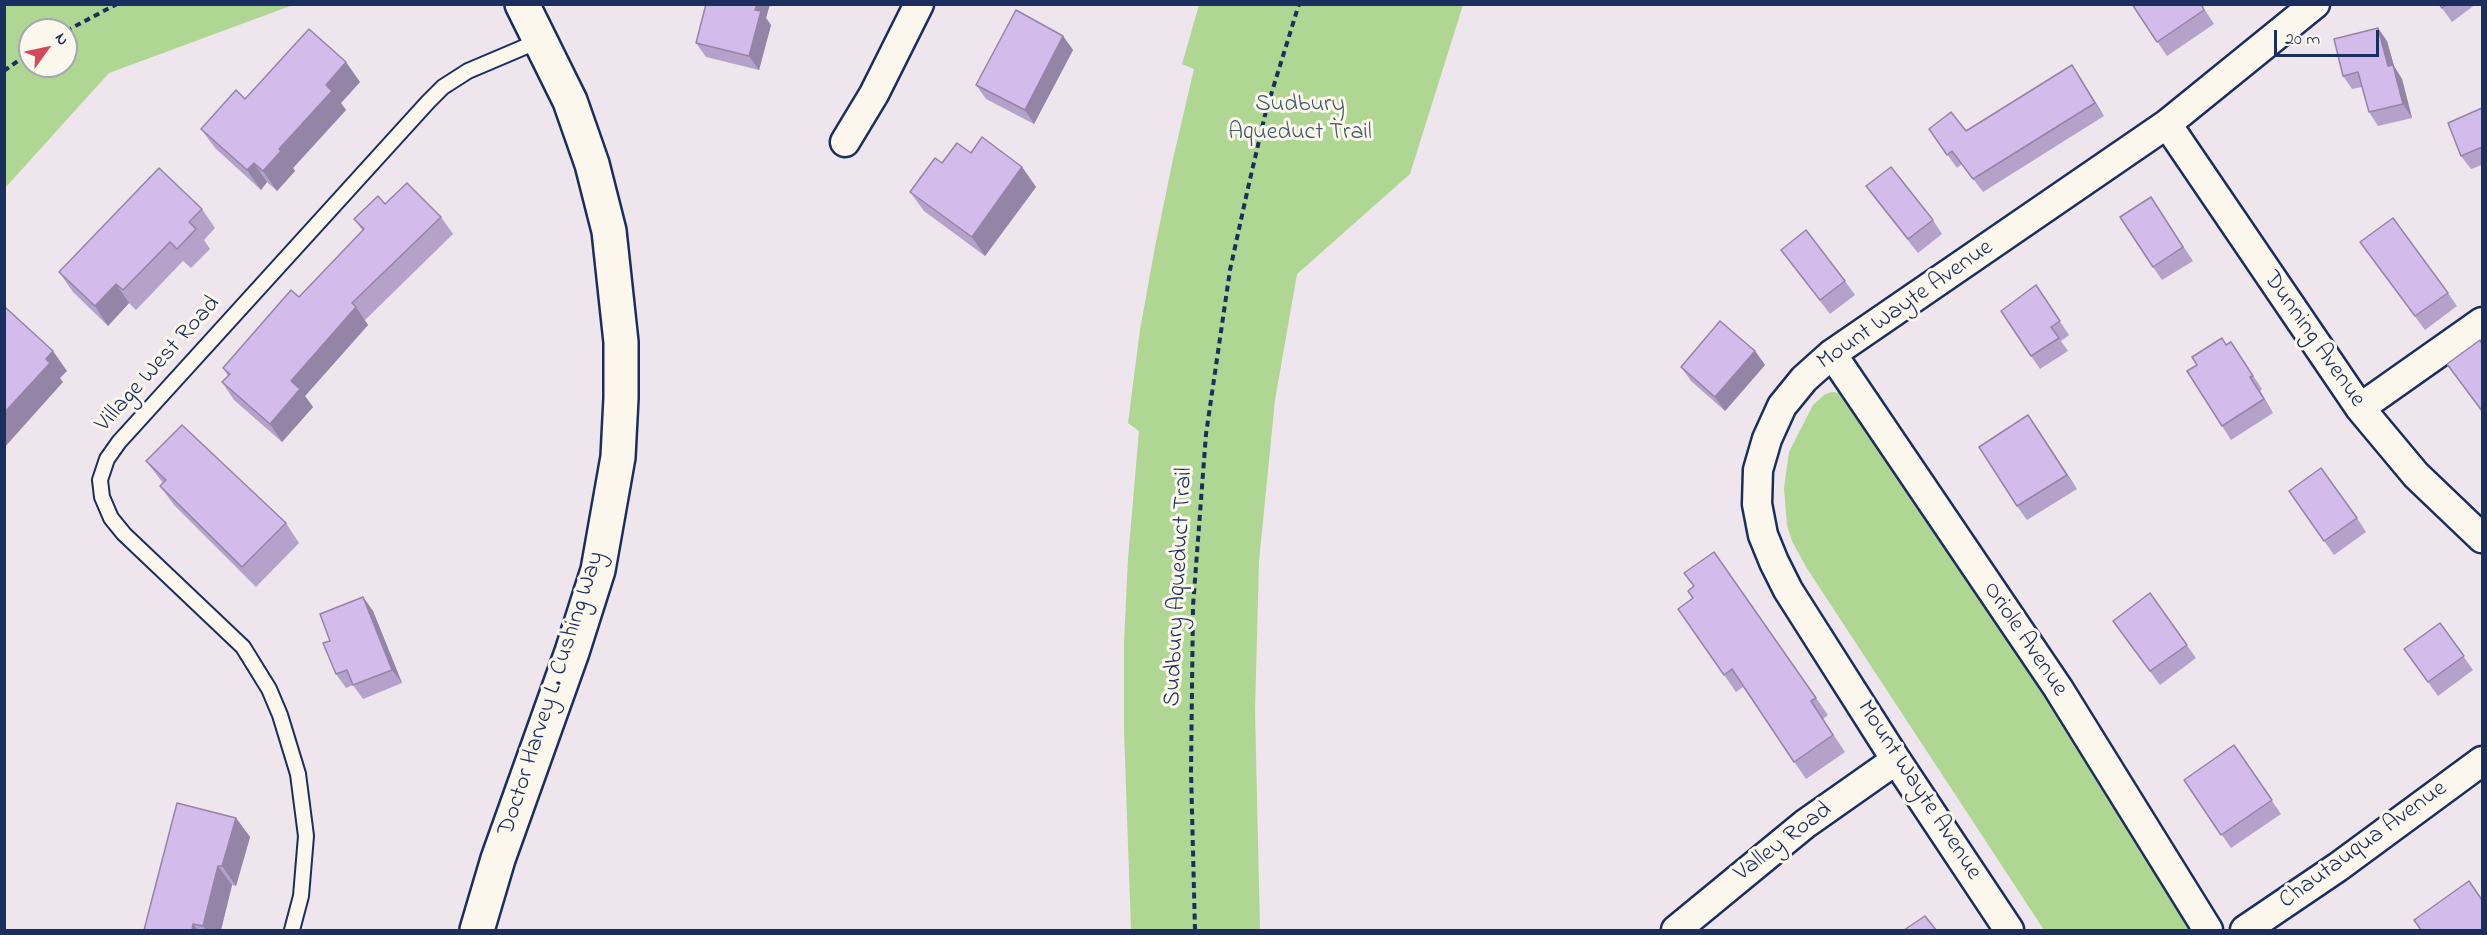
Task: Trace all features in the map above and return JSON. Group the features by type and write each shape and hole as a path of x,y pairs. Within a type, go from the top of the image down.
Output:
{"street":[{"name":"Doctor Harvey L. Cushing Way","path":"477,930 498,859 572,652 598,570 618,457 621,342 609,231 592,164 578,122 522,4"},
{"path":"845,142 874,94 919,4"},
{"name":"Mount Wayte Avenue","path":"2009,930 1896,760 1788,590 1763,535 1757,504 1758,470 1767,439 1782,406 1804,379 1832,354 2167,124 2315,4"},
{"name":"Dunning Avenue","path":"2167,124 2360,408 2416,475 2482,538"},
{"path":"2360,408 2482,321"},
{"name":"Oriole Avenue","path":"1832,354 2058,688 2208,930"},
{"name":"Valley Road","path":"1676,930 1805,824 1896,760"},
{"name":"Chautauqua Avenue","path":"2245,930 2338,867 2482,761"}],"lane":[{"name":"Village West Road","path":"292,930 302,896 306,836 298,774 280,715 269,689 243,646 124,534 111,518 102,497 100,480 107,459 118,442 443,87 468,71 541,40"}],"path":[{"path":"78,25 117,4"},
{"name":"Sudbury Aqueduct Trail","path":"1195,930 1191,771 1192,618 1206,434 1228,281 1245,200 1266,111 1299,4"},
{"path":"4,71 18,61"}],"green space":[{"path":"5,4 293,4 293,5 109,73 5,188"},
{"name":"Sudbury Aqueduct Trail","path":"1199,5 1463,5 1410,174 1297,274 1275,400 1259,561 1255,710 1260,930 1131,930 1124,730 1124,642 1128,559 1139,431 1128,423 1140,330 1155,247 1194,69 1182,64"},
{"path":"1831,392 1842,393 1859,409 2185,912 2190,930 2044,930 1806,567 1792,541 1787,525 1784,488 1789,452 1813,405"}],"building":[{"path":"706,4 757,4 755,10 761,11 749,56 696,43"},
{"path":"2132,4 2201,4 2204,10 2157,42"},
{"path":"1016,10 1063,36 1025,110 976,85"},
{"path":"2378,28 2388,66 2393,65 2403,104 2369,112 2358,72 2343,76 2334,39"},
{"path":"309,29 346,62 326,85 332,91 279,149 281,151 263,171 254,163 247,170 201,129 236,90 245,99"},
{"path":"2072,65 2095,103 1973,179 1952,151 1947,155 1929,129 1951,112 1966,131"},
{"path":"2482,108 2482,147 2461,156 2448,123"},
{"path":"982,137 1022,167 972,237 910,192 935,158 942,163 957,143 971,153"},
{"path":"1891,167 1933,220 1908,239 1866,186"},
{"path":"159,168 202,209 189,222 196,229 177,249 170,242 123,290 116,284 95,306 59,272"},
{"path":"407,183 441,217 352,303 356,307 291,381 300,389 270,424 222,382 230,374 223,368 291,290 299,297 364,229 354,219 378,196 385,204"},
{"path":"2151,197 2183,247 2153,267 2120,217"},
{"path":"2393,218 2448,293 2415,316 2360,242"},
{"path":"1806,230 1845,281 1820,300 1781,250"},
{"path":"2036,285 2060,321 2051,327 2059,338 2031,356 2001,311"},
{"path":"6,308 53,351 46,359 50,363 4,413 4,310"},
{"path":"1720,321 1755,351 1715,397 1681,367"},
{"path":"2222,338 2226,345 2231,342 2253,376 2250,377 2264,399 2222,426 2187,371 2197,365 2192,357"},
{"path":"2480,340 2482,344 2482,411 2447,364"},
{"path":"2028,415 2067,475 2017,506 1979,447"},
{"path":"182,425 286,523 242,567 160,486 166,480 146,461"},
{"path":"2321,468 2357,518 2324,541 2289,491"},
{"path":"1714,552 1816,698 1811,701 1833,735 1794,762 1732,669 1724,675 1678,609 1693,598 1688,591 1694,586 1684,573"},
{"path":"2150,593 2187,645 2150,671 2113,621"},
{"path":"363,597 392,670 353,685 347,670 336,674 323,643 330,641 320,614"},
{"path":"2440,623 2464,656 2428,682 2404,649"},
{"path":"2234,745 2272,800 2221,835 2184,780"},
{"path":"177,803 236,818 222,866 218,866 203,926 193,924 192,930 144,930"},
{"path":"2469,881 2482,900 2482,930 2421,930 2414,920"},
{"path":"1925,916 1936,930 1904,930"}]}
